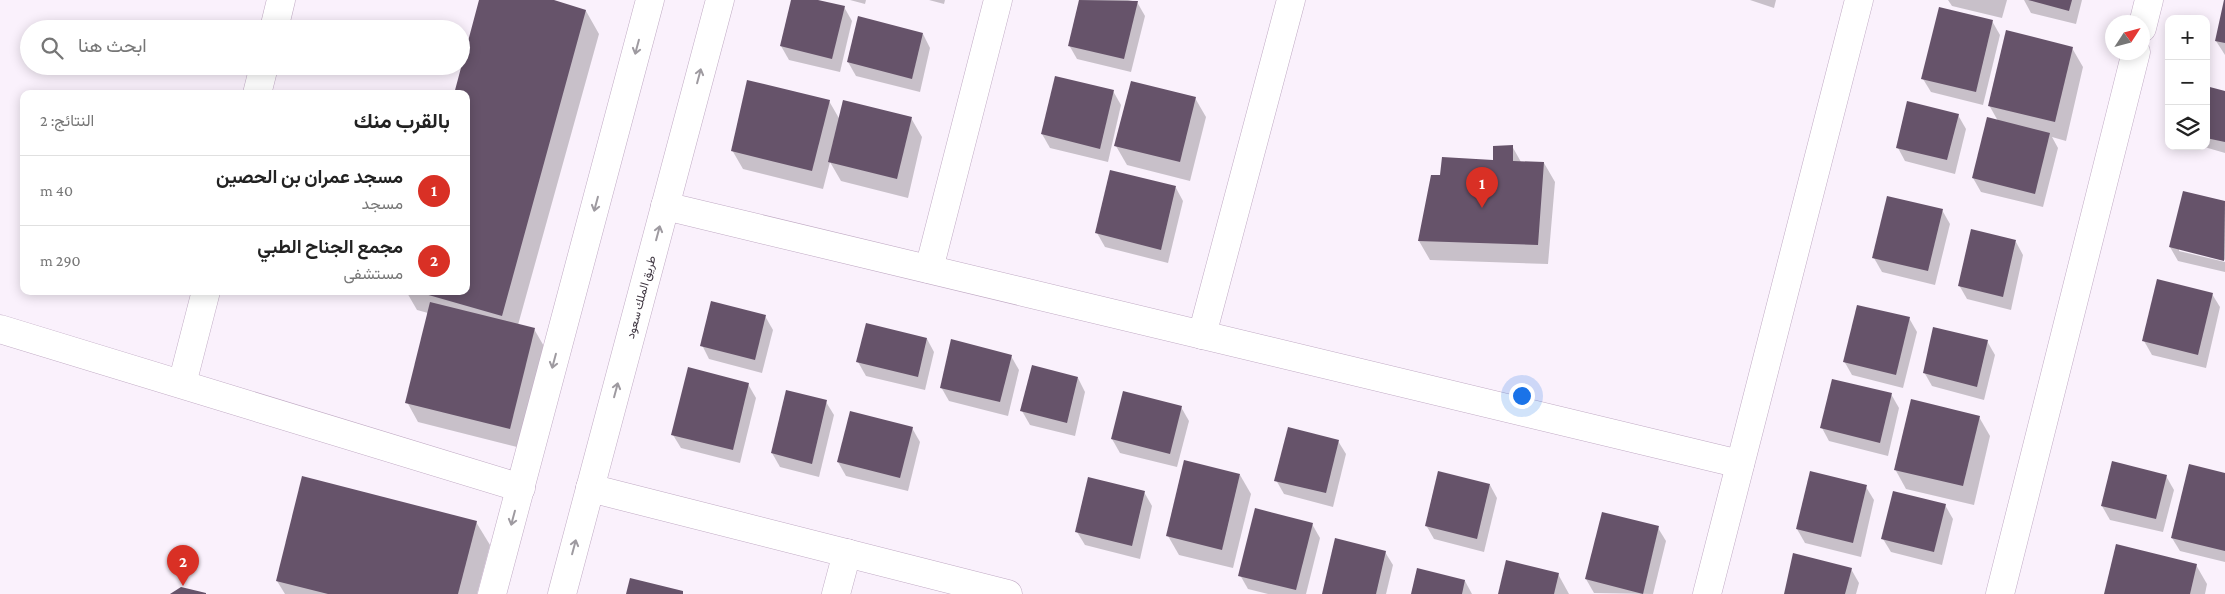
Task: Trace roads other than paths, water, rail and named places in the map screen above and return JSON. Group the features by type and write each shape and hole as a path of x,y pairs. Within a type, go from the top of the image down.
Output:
{"street":[{"path":"276,20 281,0"},
{"path":"492,594 650,0"},
{"name":"طريق الملك سعود","path":"562,594 720,0"},
{"path":"929,269 998,0"},
{"path":"1202,335 1291,0"},
{"path":"1707,594 1859,0"},
{"path":"2146,15 2150,0"},
{"path":"2000,594 2134,60"},
{"path":"258,90 262,75"},
{"path":"665,206 1740,464"},
{"path":"182,384 205,295"},
{"path":"0,329 521,488"},
{"path":"590,488 1008,594"},
{"path":"836,594 847,553"}],"place":[{"name":"مسجد عمران بن الحصين","path":"1482,208"},
{"name":"مجمع الجناح الطبي","path":"183,586"}]}
